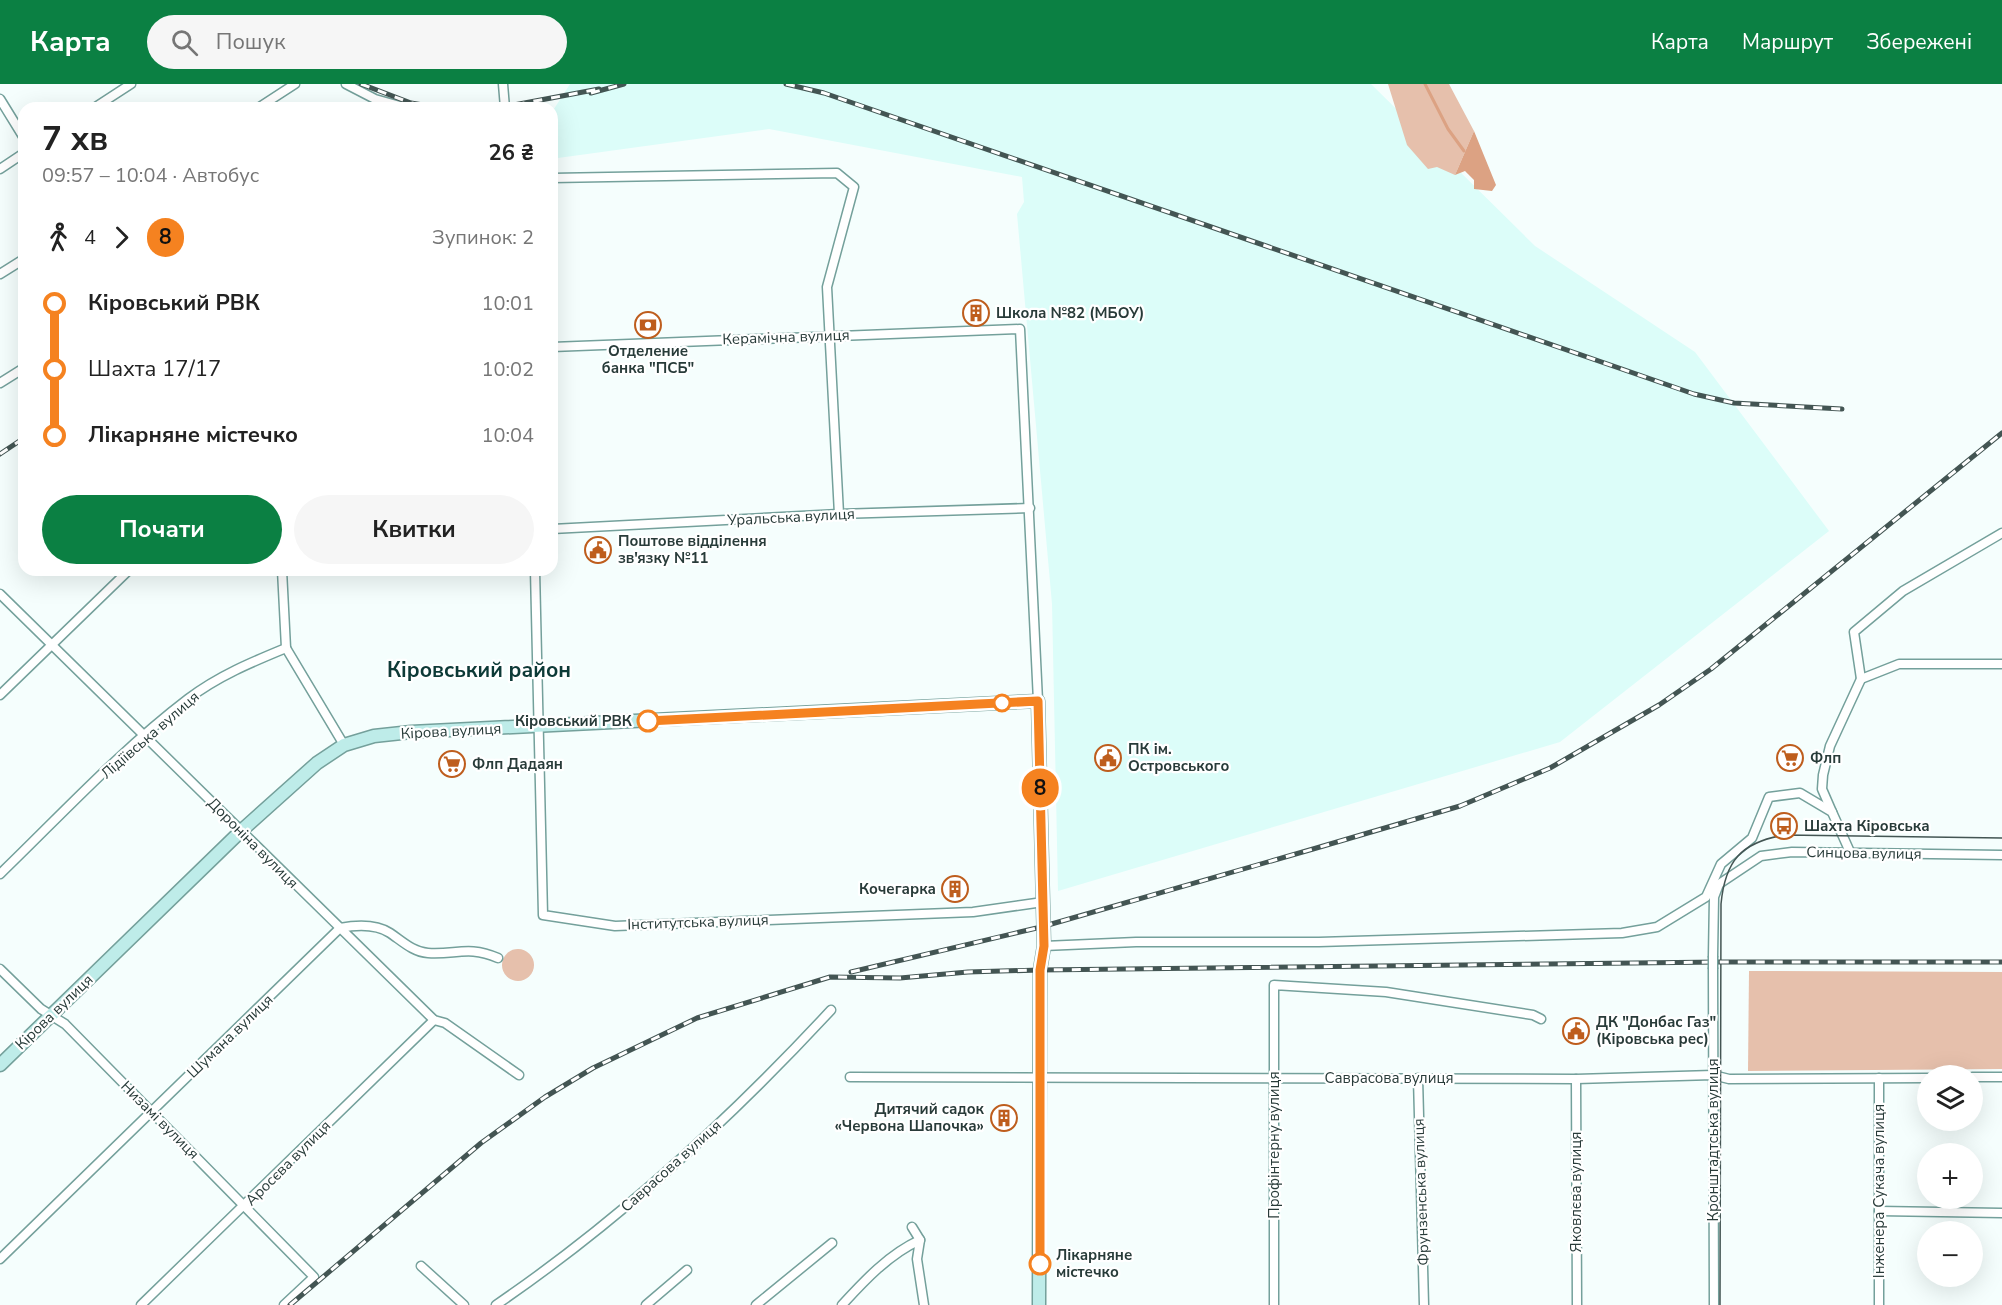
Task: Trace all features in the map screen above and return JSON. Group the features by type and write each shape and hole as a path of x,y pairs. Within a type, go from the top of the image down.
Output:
{"main road":[{"name":"Кірова вулиця","path":"0,1065 241,831 317,763 344,745 374,735 1038,701"},
{"path":"1038,701 1044,946 1040,970 1039,1305"}],"street":[{"path":"103,102 131,84"},
{"path":"267,102 295,84"},
{"path":"346,84 386,102"},
{"path":"503,84 504,102"},
{"path":"0,99 18,128"},
{"path":"0,169 18,157"},
{"path":"558,178 837,172 854,188 827,287 839,514"},
{"path":"0,274 18,263"},
{"name":"Керамічна вулиця","path":"558,347 1020,329 1030,508"},
{"path":"0,383 18,372"},
{"path":"1030,508 1038,701"},
{"name":"Уральська вулиця","path":"558,529 839,514 1030,508"},
{"path":"1850,852 1822,789 1830,746 1861,679 1854,632 1903,591 2002,533"},
{"path":"0,695 123,576"},
{"path":"282,576 286,648 344,745"},
{"path":"535,576 539,726"},
{"name":"Дороніна вулиця","path":"0,594 434,1020 445,1023 519,1075"},
{"name":"Лідіївська вулиця","path":"0,874 144,736 189,698 234,670 286,648"},
{"path":"1861,679 1899,664 2002,664"},
{"name":"Інститутська вулиця","path":"539,726 543,915 615,926 973,912 1043,902"},
{"path":"1044,946 1136,942 1319,942 1622,933 1657,927 1706,897 1721,864 1752,838 1768,797 1800,793 1832,812"},
{"name":"Синцова вулиця","path":"1731,875 1761,856 1792,852 2002,855"},
{"name":"Кронштадтська вулиця","path":"1714,1305 1714,897 1719,885 1731,875"},
{"path":"340,928 360,924 388,931 404,944 427,953 451,950 482,951 498,958"},
{"name":"Шумана вулиця","path":"0,1259 340,928"},
{"name":"Низамі вулиця","path":"0,969 50,1016 66,1024 314,1277 284,1305"},
{"name":"Профінтерну вулиця","path":"1275,1305 1274,985 1386,992 1533,1015 1541,1019"},
{"name":"Саврасова вулиця","path":"496,1305 548,1270 621,1211 775,1071 831,1010"},
{"name":"Аросєва вулиця","path":"141,1305 434,1020"},
{"name":"Саврасова вулиця","path":"850,1077 1576,1080 1713,1075 1729,1078 1917,1078"},
{"path":"1983,1077 2002,1077"},
{"name":"Фрунзенська вулиця","path":"1418,1078 1424,1305"},
{"name":"Інженера Сукача вулиця","path":"1879,1078 1879,1305"},
{"name":"Яковлєва вулиця","path":"1576,1080 1577,1305"},
{"path":"1879,1211 2002,1213"},
{"path":"912,1227 920,1240 917,1259 924,1305"},
{"path":"842,1305 864,1281 906,1246 920,1240"},
{"path":"756,1305 832,1243"},
{"path":"421,1266 464,1305"},
{"path":"646,1305 687,1270"}],"shaded area":[{"path":"570,84 1371,84 1535,246 1695,352 1829,531 1560,742 1058,891 1052,604 1017,214 1024,202 1022,177 769,129 558,158 558,103"},
{"path":"1388,84 1449,84 1474,131 1455,175 1437,167 1428,169 1407,145"},
{"path":"1474,131 1496,185 1492,191 1474,189 1474,180 1465,171 1455,175"},
{"path":"518,949 529,954 534,965 529,976 518,981 507,976 502,965 507,954"},
{"path":"1749,971 2002,972 2002,1069 1983,1069 1983,1065 1917,1065 1917,1070 1748,1071"}],"waterway":[{"path":"1425,84 1448,129 1464,151"}],"tram line":[{"path":"1720,1305 1721,904 1726,876 1731,865 1746,849 1770,838 1785,835 2002,838"}],"railway":[{"path":"361,84 408,102"},
{"path":"591,93 624,84"},
{"path":"786,84 824,93 1694,394 1734,403 1842,409"},
{"path":"530,102 599,89"},
{"path":"851,972 1041,927 1313,849 1460,806 1550,768 1659,705 1711,669 2002,433"},
{"path":"0,454 18,442"},
{"path":"290,1305 481,1143 545,1097 593,1068 697,1018 830,977 900,978 968,972 1040,970 1720,962 2002,962"}],"bus line":[{"name":"8","path":"648,721 1038,701 1043,902 1041,927 1044,946 1040,970 1040,1264"}],"place":[{"name":"Школа №82 (МБОУ)","path":"976,313"},
{"name":"Отделение банка \"ПСБ\"","path":"648,325"},
{"name":"Поштове відділення зв'язку №11","path":"598,550"},
{"name":"Кіровський РВК","path":"648,721"},
{"name":"ПК ім. Островського","path":"1108,758"},
{"name":"Флп","path":"1790,758"},
{"name":"Флп Дадаян","path":"452,764"},
{"name":"Шахта Кіровська","path":"1784,826"},
{"name":"Кочегарка","path":"955,889"},
{"name":"ДК \"Донбас Газ\" (Кіровська рес)","path":"1576,1031"},
{"name":"Дитячий садок «Червона Шапочка»","path":"1004,1118"},
{"name":"Лікарняне містечко","path":"1040,1264"}],"district":[{"name":"Кіровський район","path":"479,670"}]}
